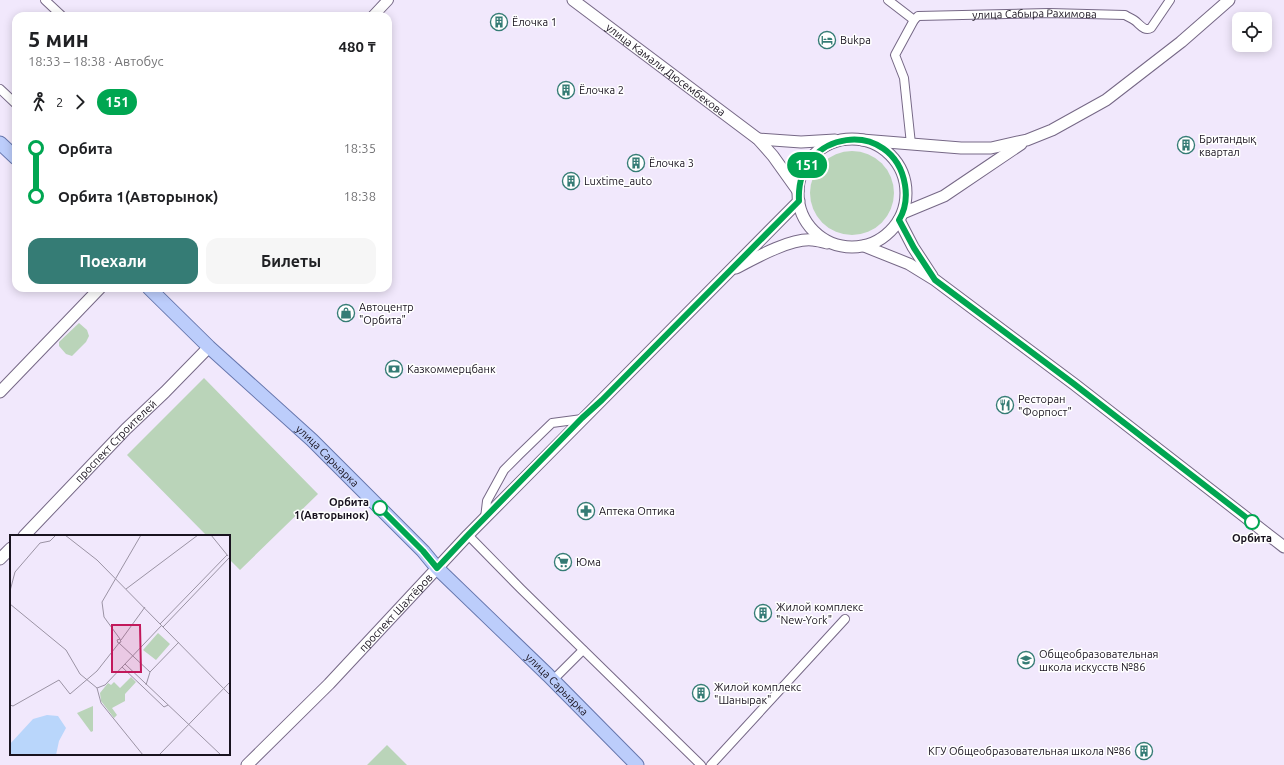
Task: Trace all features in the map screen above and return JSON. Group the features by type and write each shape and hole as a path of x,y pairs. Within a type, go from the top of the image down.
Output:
{"main road":[{"name":"улица Камали Дюсембекова","path":"573,0 758,139 773,156 798,196"},
{"path":"758,139 801,142 862,140 961,148 991,148 1027,140 1052,130 1106,100 1181,42 1229,0"},
{"path":"837,245 823,239 811,228 803,216 798,196 802,173 812,158 826,146 844,140"},
{"path":"728,271 795,242 810,240 850,247 864,246 878,241 890,232 901,217 906,192 904,177 898,164 888,153 876,144 862,140"},
{"path":"901,217 944,196 1027,140"},
{"path":"0,143 12,154"},
{"name":"проспект Шахтёров","path":"247,765 329,684 468,535 728,271 798,196"},
{"path":"901,217 914,248 935,280"},
{"path":"864,246 909,264 935,280 1074,384 1284,547"},
{"path":"0,392 96,292"},
{"name":"улица Сарыарка","path":"152,292 209,347 312,440 423,551 437,568 553,680 637,765"},
{"name":"проспект Строителей","path":"25,535 126,429 166,392 209,347"},
{"path":"0,559 10,549"}],"street":[{"path":"45,0 58,12"},
{"path":"377,12 388,0"},
{"path":"888,0 914,20 895,55 904,78 911,144"},
{"name":"улица Сабыра Рахимова","path":"914,20 918,16 1050,13 1125,16 1134,20 1148,30 1151,28 1170,0"},
{"path":"0,89 12,100"},
{"path":"485,518 487,501 504,470 552,423 582,418"},
{"path":"468,535 701,765"},
{"path":"711,765 845,619"},
{"path":"553,680 583,650"}],"green space":[{"path":"852,151 868,154 882,163 891,177 894,193 891,209 882,223 868,232 852,235 836,232 822,223 813,209 810,193 813,177 822,163 836,154"},
{"path":"79,323 87,330 89,336 86,342 72,356 66,354 59,346 59,342"},
{"path":"204,378 318,494 240,570 230,560 230,535 206,535 127,455"},
{"path":"387,745 407,765 367,765"}],"bus line":[{"name":"151","path":"380,508 423,551 437,568 582,418 602,400 719,282 728,271 799,201 798,191 802,173 812,158 826,146 844,140 862,140 876,144 888,153 898,164 904,177 906,192 903,213 899,220 914,248 935,280 1074,384 1252,522"}],"place":[{"name":"Ёлочка 1","path":"499,22"},
{"name":"Bukpa","path":"827,40"},
{"name":"Ёлочка 2","path":"566,90"},
{"name":"Британдық квартал","path":"1186,145"},
{"name":"Ёлочка 3","path":"636,163"},
{"name":"Luxtime_auto","path":"571,181"},
{"name":"Автоцентр \"Орбита\"","path":"346,313"},
{"name":"Казкоммерцбанк","path":"394,369"},
{"name":"Ресторан \"Форпост\"","path":"1005,405"},
{"name":"Орбита 1(Авторынок)","path":"380,508"},
{"name":"Аптека Оптика","path":"586,511"},
{"name":"Орбита","path":"1252,522"},
{"name":"Юма","path":"563,562"},
{"name":"Жилой комплекс \"New-York\"","path":"763,613"},
{"name":"Общеобразовательная школа искусств №86","path":"1026,660"},
{"name":"Жилой комплекс \"Шанырак\"","path":"701,693"},
{"name":"КГУ Общеобразовательная школа №86","path":"1144,751"}]}
